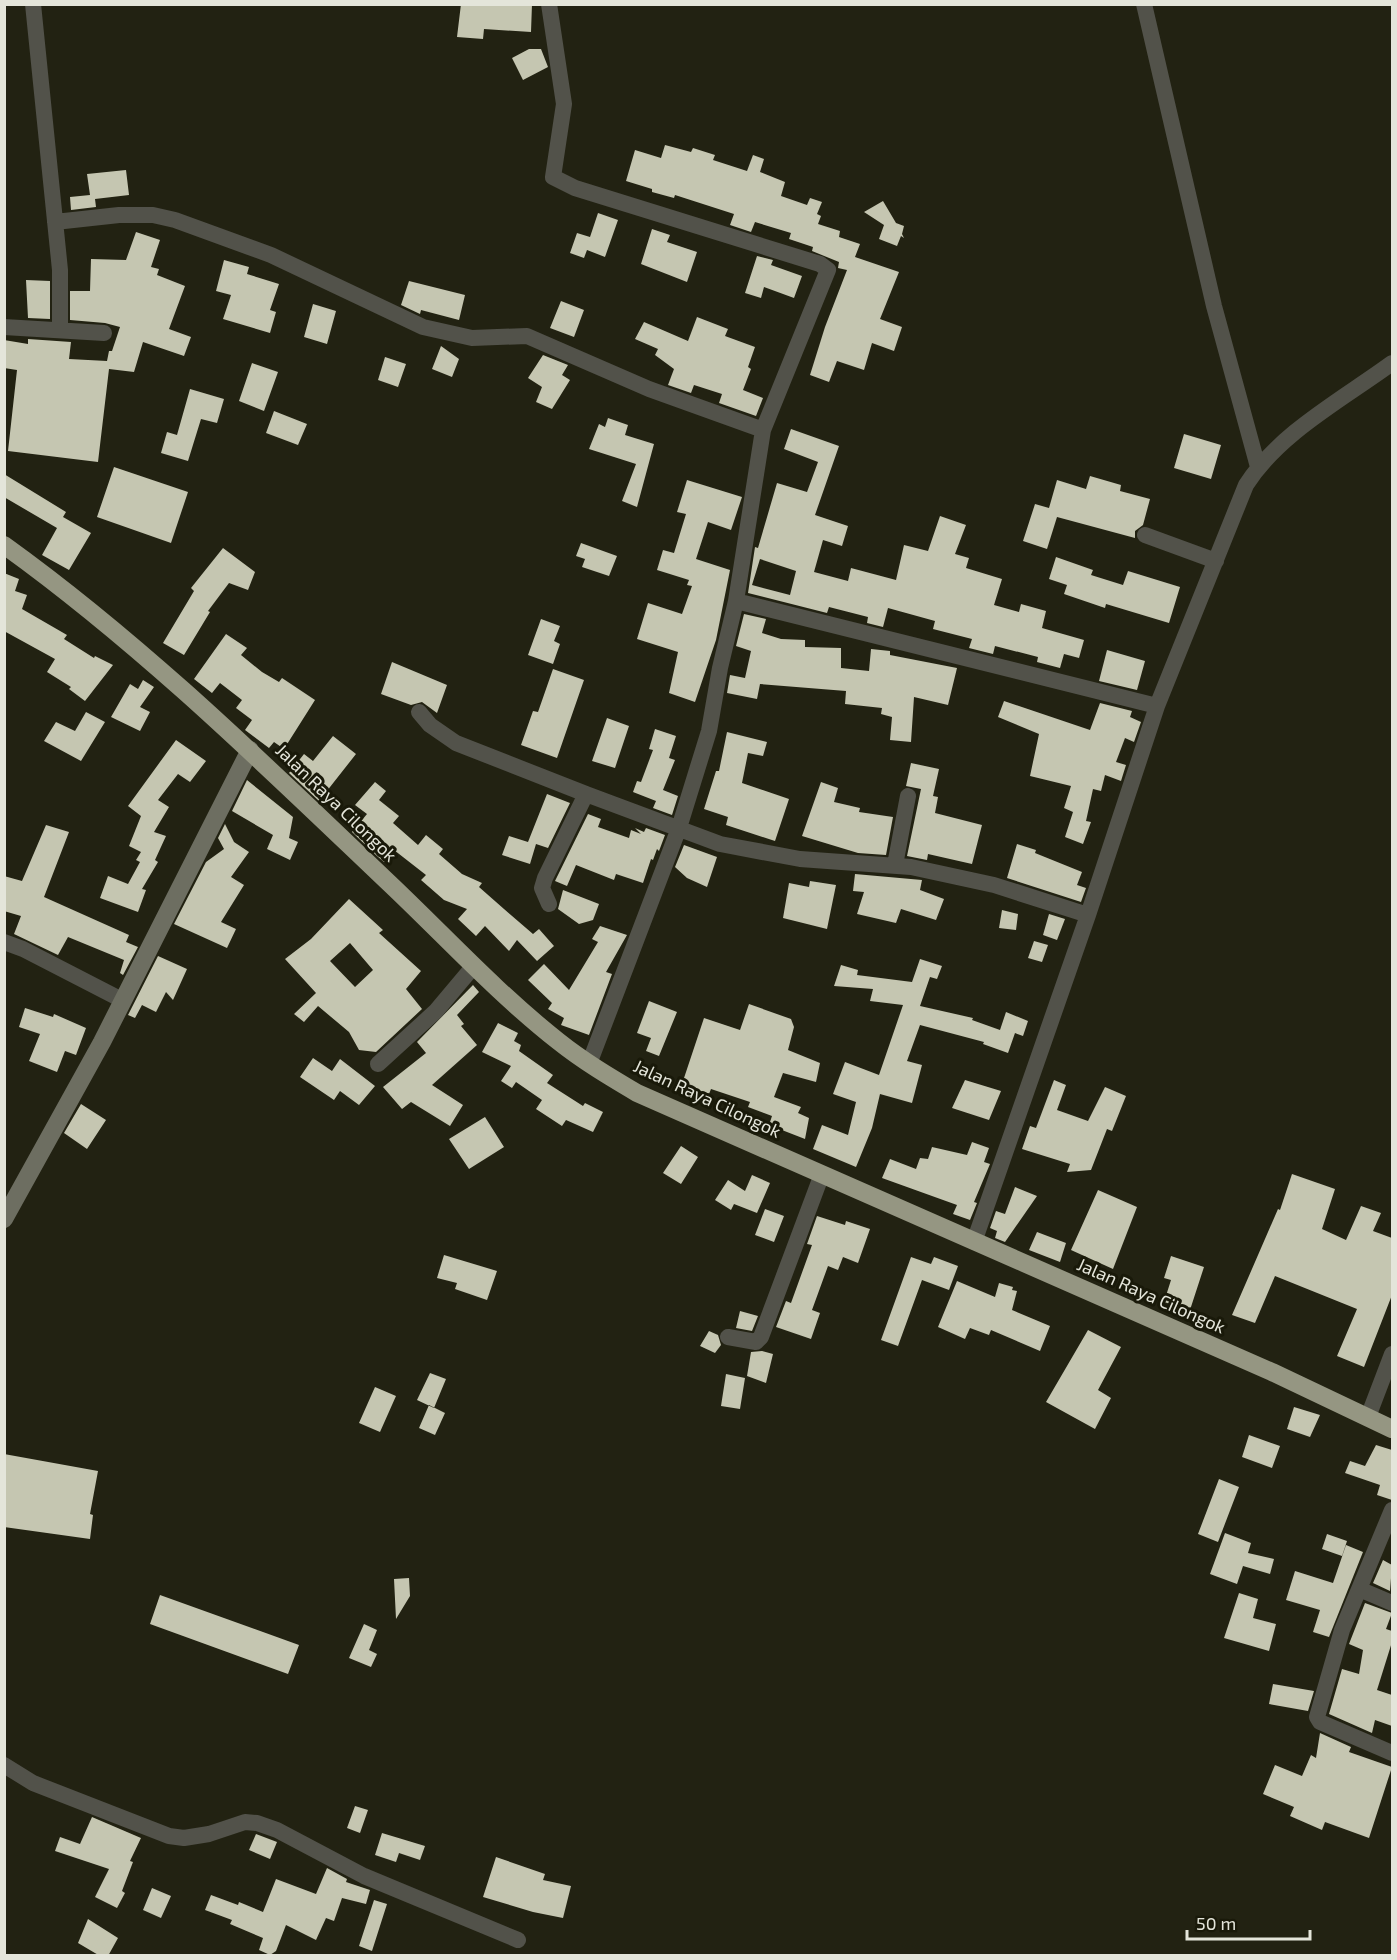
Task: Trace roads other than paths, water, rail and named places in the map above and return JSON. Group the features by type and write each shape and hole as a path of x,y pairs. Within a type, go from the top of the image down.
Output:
{"highway":[{"name":"Jalan Raya Cilongok","path":"4,545 92,611 250,750 409,902 473,967 557,1040 589,1064 637,1093 1392,1429"}],"street":[{"path":"33,4 60,270 60,329"},
{"path":"549,4 564,104 553,177 575,188 820,264 828,270 763,430 736,601 720,668 709,731 679,828 589,1064"},
{"path":"1144,4 1214,306 1258,467"},
{"path":"56,222 119,215 153,215 175,220 271,255 423,327 472,338 527,336 649,389 763,430"},
{"path":"4,327 104,333"},
{"path":"974,1242 1089,915 1156,706 1246,485 1258,467 1294,434 1392,363"},
{"path":"1145,534 1216,561"},
{"path":"736,601 1156,706"},
{"path":"419,712 430,725 456,743 720,844 761,854 800,859 895,865 994,885 1089,915"},
{"path":"4,1219 123,999 250,750"},
{"path":"549,904 542,888 545,878 586,794"},
{"path":"895,865 908,796"},
{"path":"4,942 23,949 123,999"},
{"path":"378,1064 436,1011 473,967"},
{"path":"728,1337 756,1342 761,1337 822,1174"},
{"path":"1368,1417 1392,1354"},
{"path":"1392,1510 1334,1651 1317,1717 1320,1722 1392,1753"},
{"path":"1359,1589 1392,1603"},
{"path":"4,1765 33,1783 169,1836 184,1838 209,1834 245,1822 257,1823 277,1830 364,1876 518,1940"}]}
